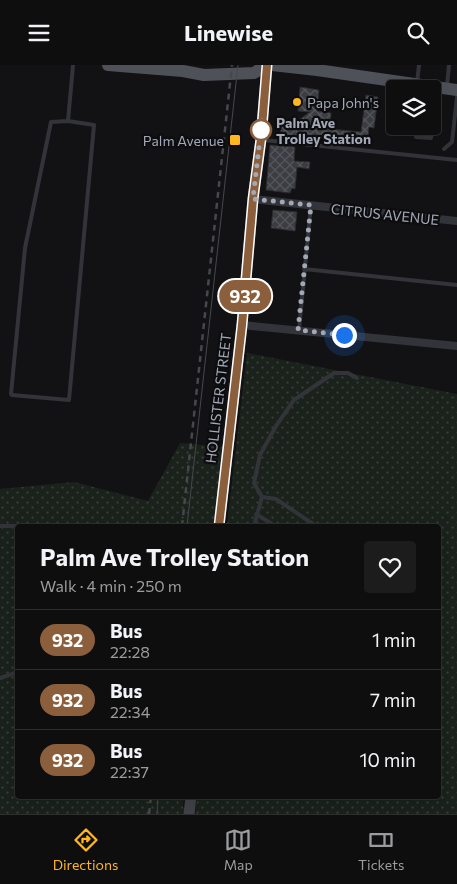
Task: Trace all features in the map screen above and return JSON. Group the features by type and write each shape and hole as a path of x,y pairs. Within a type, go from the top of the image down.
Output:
{"main road":[{"path":"108,65 153,67 204,75 252,73 266,65"},
{"path":"183,71 197,65"},
{"name":"HOLLISTER STREET","path":"218,524 242,325 253,199 261,139 266,65"},
{"path":"272,65 386,81"},
{"path":"189,814 191,799"}],"street":[{"name":"CITRUS AVENUE","path":"253,199 457,221"},
{"path":"242,325 457,346"}],"lane":[{"path":"68,121 73,65"},
{"path":"416,80 419,65"},
{"path":"416,137 431,138 447,89 449,65"},
{"path":"444,149 452,142 457,97"},
{"path":"52,121 68,121 94,125 69,400 12,395 10,394 25,248 52,121"},
{"path":"261,139 457,160"},
{"path":"298,330 311,205"},
{"path":"304,269 457,285"},
{"path":"254,524 262,497 254,483 260,455 276,426 294,400 334,373 348,373 357,379"},
{"path":"262,497 276,499 313,524"},
{"path":"256,514 272,524"},
{"path":"0,526 15,526"},
{"path":"0,678 15,673"}],"shaded area":[{"path":"247,353 457,394 457,814 195,814 197,799 441,799 441,524 227,524"},
{"path":"180,443 223,447 214,524 15,524 15,799 184,799 185,814 0,814 0,489 74,482 148,501"}],"building":[{"path":"300,87 319,90 317,111 331,113 330,129 361,132 366,95 378,97 374,128 369,127 367,145 328,141 314,138 314,136 297,135 296,140 280,138 283,123 293,124 310,112 298,111"},
{"path":"270,145 295,147 294,161 310,162 309,169 297,167 295,189 292,188 290,193 266,190"},
{"path":"273,210 297,212 295,231 271,228"}],"tram line":[{"path":"187,524 238,65"},
{"path":"157,814 158,799"}],"railway":[{"path":"182,524 232,65"},
{"path":"149,814 151,799"}],"bus line":[{"name":"932","path":"219,524 242,325 267,65"}],"place":[{"name":"Papa John's","path":"297,102"},
{"name":"Palm Ave Trolley Station","path":"261,130"},
{"name":"Palm Avenue","path":"235,140"}],"route":[{"path":"261,130 262,121 253,199 311,205 298,330 344,335"}]}
